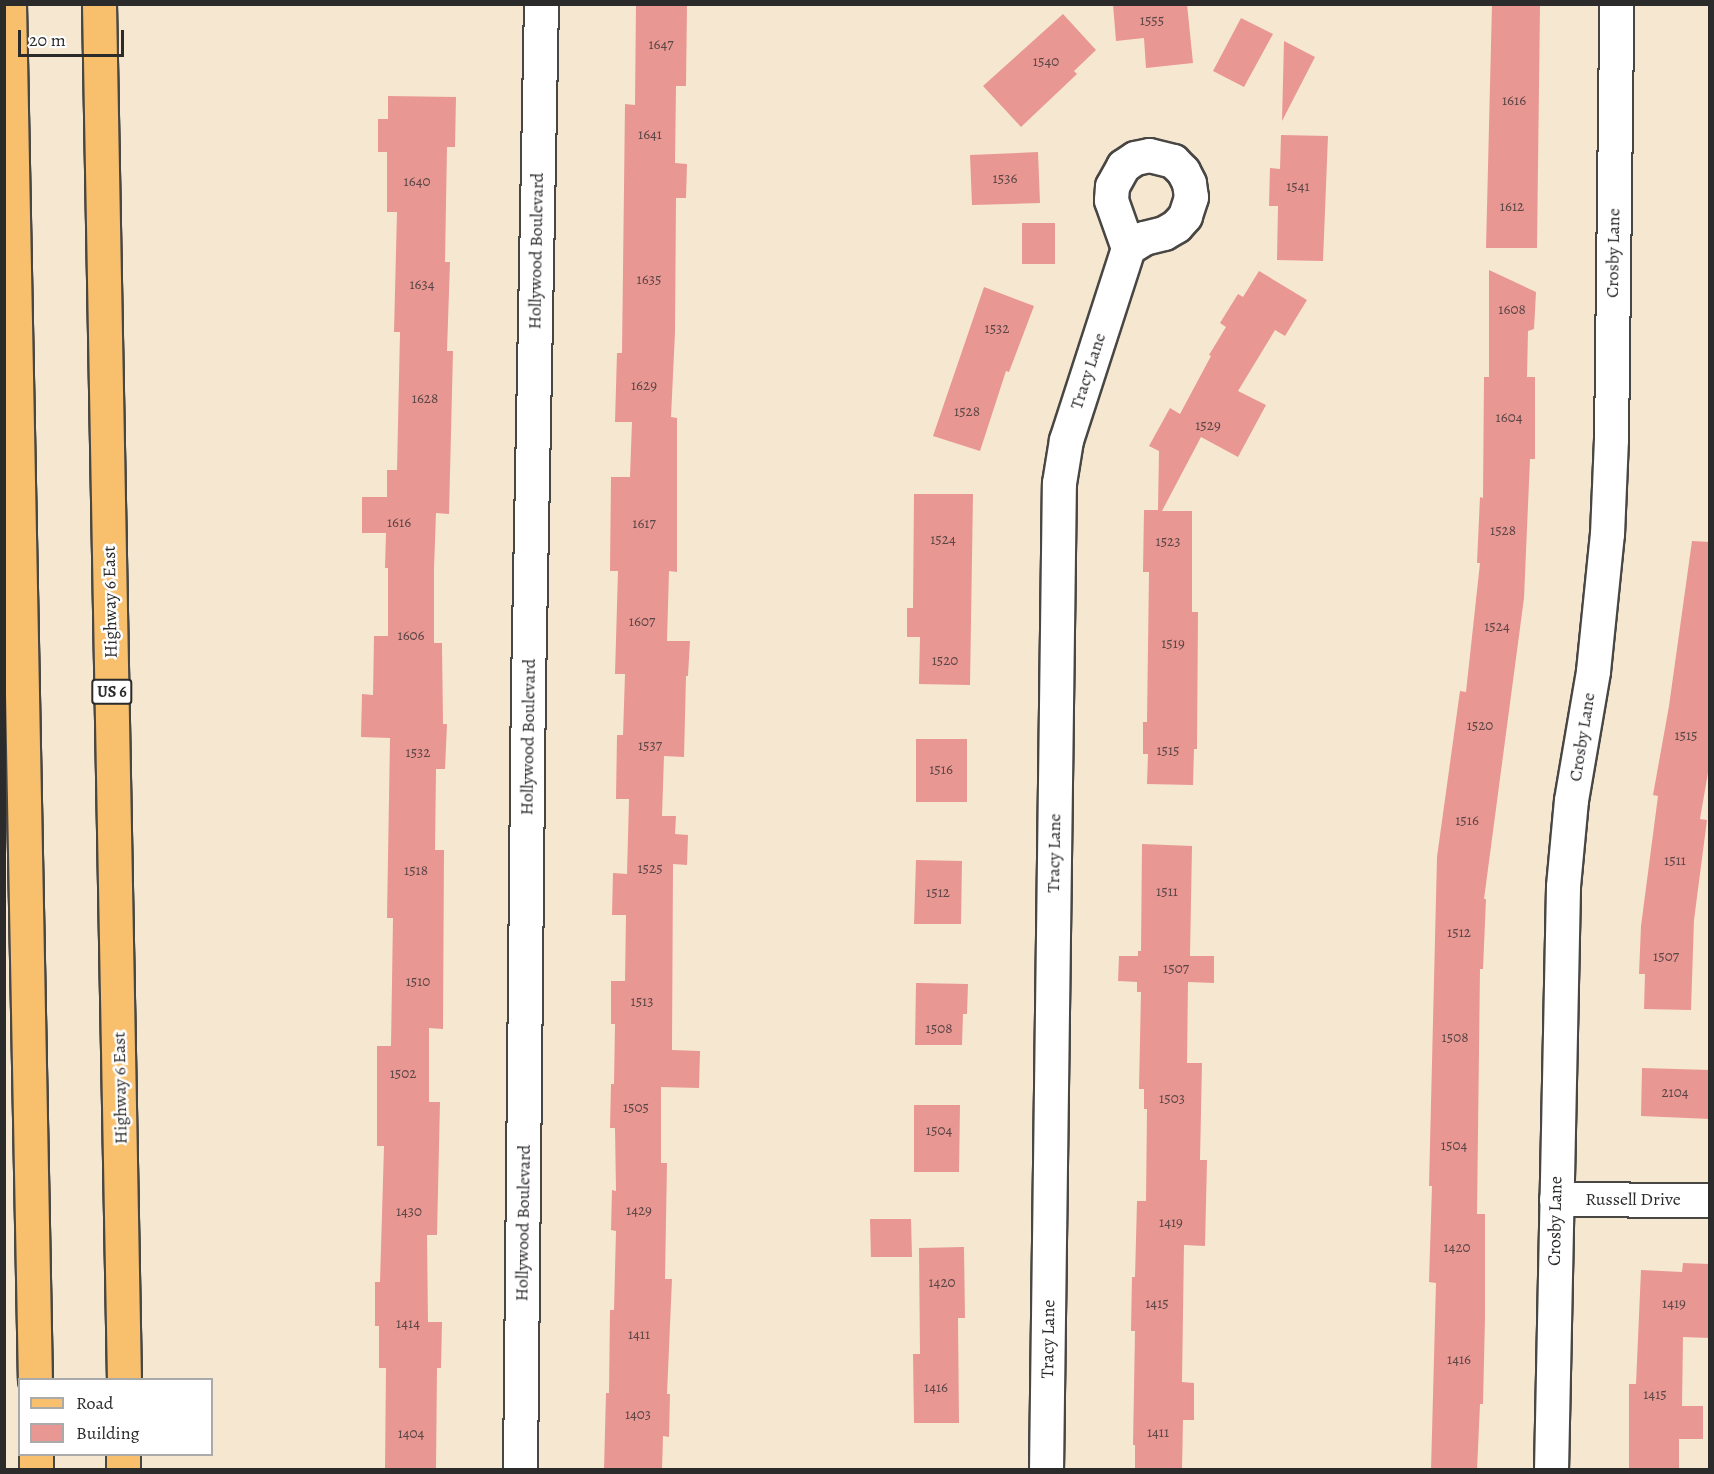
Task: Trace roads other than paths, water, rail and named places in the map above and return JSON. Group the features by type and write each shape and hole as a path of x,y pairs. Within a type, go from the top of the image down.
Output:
{"main road":[{"path":"9,4 35,1378"},
{"name":"Highway 6 East","path":"99,4 124,1378"}],"street":[{"name":"Hollywood Boulevard","path":"520,1470 528,685 541,4"},
{"name":"Crosby Lane","path":"1551,1470 1563,886 1571,800 1593,671 1607,534 1611,439 1616,4"},
{"name":"Tracy Lane","path":"1046,1470 1059,483 1066,440 1128,248"},
{"name":"Russell Drive","path":"1556,1199 1710,1200"}]}
